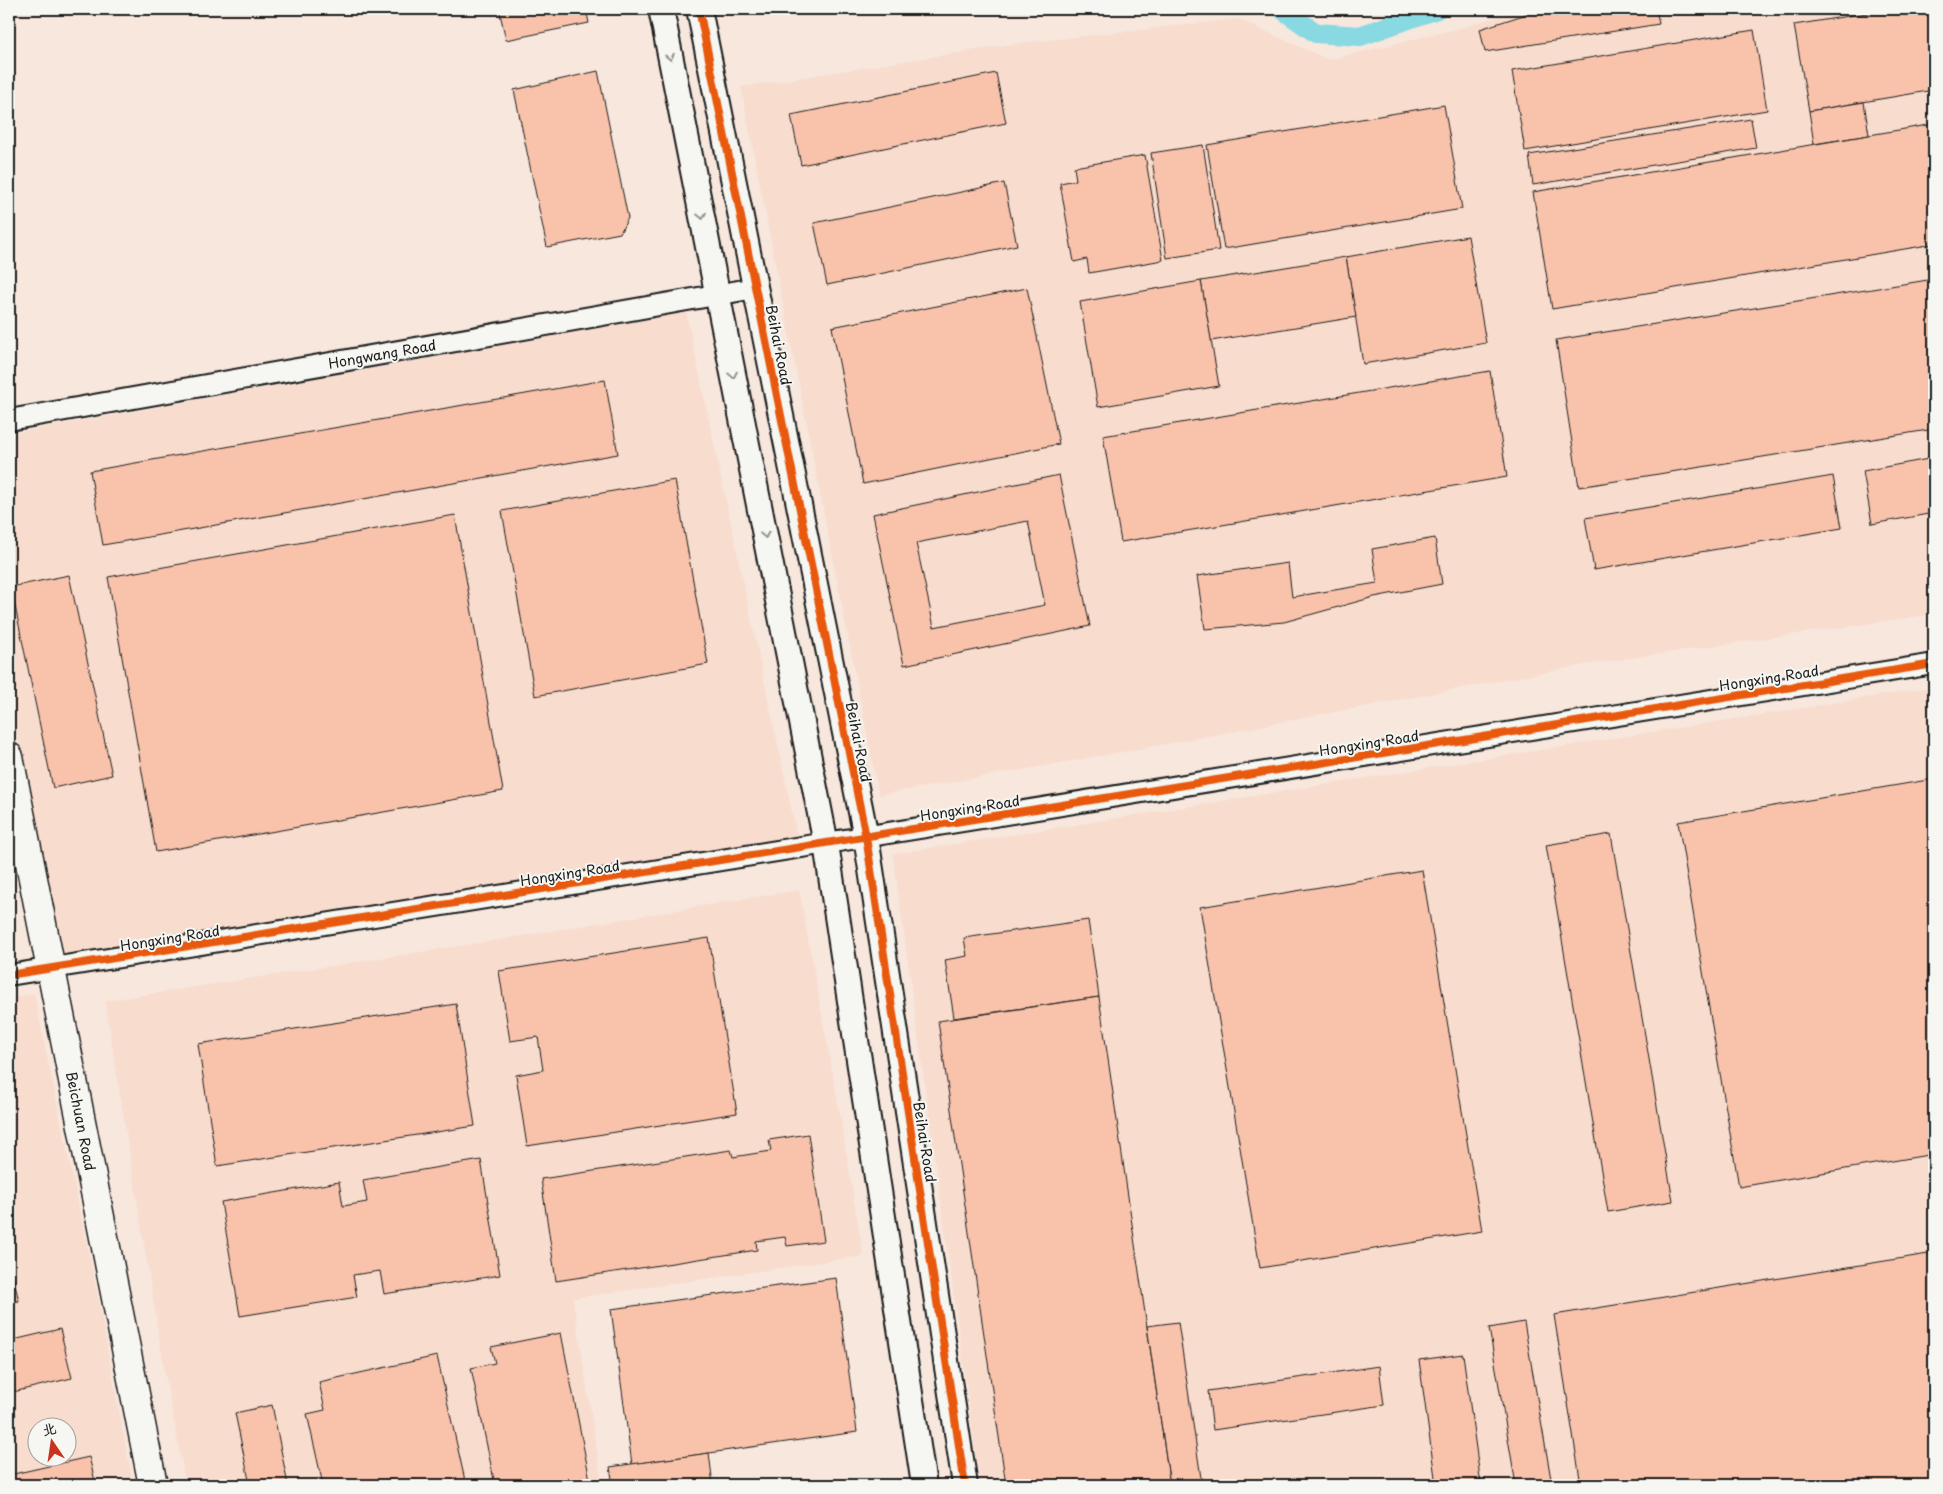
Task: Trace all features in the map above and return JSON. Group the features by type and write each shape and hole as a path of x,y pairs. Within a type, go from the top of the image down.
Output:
{"main road":[{"name":"Beichuan Road","path":"9,757 153,1485"}],"street":[{"path":"661,9 826,844 924,1485"},
{"name":"Beihai Road","path":"699,9 866,837 965,1485"},
{"name":"Hongwang Road","path":"9,420 755,288"},
{"name":"Hongxing Road","path":"9,976 1934,664"}],"shaded area":[{"path":"1518,9 1934,9 1934,614 1589,664 1133,750 879,795 741,87 1014,44 1238,19 1329,60 1465,27"},
{"path":"686,312 797,836 64,958 9,697 9,434"},
{"path":"1934,687 1934,1485 980,1485 893,854"},
{"path":"799,890 839,1109 863,1256 573,1298 602,1485 186,1485 165,1373 105,1001 480,943"},
{"path":"9,910 16,949 9,949"},
{"path":"34,994 97,1293 133,1485 9,1485 9,998"}],"building":[{"path":"499,9 586,9 589,23 506,40"},
{"path":"1542,9 1680,9 1657,13 1659,24 1485,52 1480,29"},
{"path":"1891,9 1934,9 1934,90 1809,111 1794,25"},
{"path":"1754,30 1767,110 1525,151 1512,71"},
{"path":"598,71 628,218 620,233 547,247 514,90"},
{"path":"996,73 1006,123 801,165 791,115"},
{"path":"1864,102 1869,135 1814,144 1809,111"},
{"path":"1444,105 1462,209 1224,249 1207,145"},
{"path":"1751,119 1756,148 1533,185 1529,155"},
{"path":"1934,124 1934,244 1552,309 1533,192"},
{"path":"1203,145 1219,250 1167,258 1151,153"},
{"path":"1145,155 1163,260 1089,273 1087,259 1074,262 1060,183 1076,180 1074,167"},
{"path":"1004,183 1017,245 827,285 814,223"},
{"path":"1468,236 1486,343 1363,364 1346,257"},
{"path":"1346,257 1356,317 1211,341 1201,281"},
{"path":"1934,279 1934,429 1579,487 1556,340"},
{"path":"1201,281 1219,386 1098,407 1080,302"},
{"path":"1027,288 1059,444 863,484 832,327"},
{"path":"1490,371 1507,477 1121,542 1103,436"},
{"path":"605,380 618,454 103,545 90,471"},
{"path":"1934,458 1934,513 1872,524 1863,471"},
{"path":"1059,475 1090,626 904,665 873,514","holes":["1028,521 1045,605 934,627 916,543"]},
{"path":"1833,476 1842,528 1594,570 1585,518"},
{"path":"675,480 708,664 535,696 502,511"},
{"path":"455,515 503,791 156,852 108,577"},
{"path":"1435,538 1442,584 1374,597 1284,622 1205,629 1197,576 1288,563 1292,597 1377,583 1372,549"},
{"path":"69,575 112,775 53,788 11,587"},
{"path":"1934,779 1934,1154 1739,1187 1678,822"},
{"path":"1611,834 1673,1201 1608,1212 1546,845"},
{"path":"1422,870 1482,1231 1260,1268 1200,907"},
{"path":"1088,920 1099,997 954,1018 945,960 967,956 964,938"},
{"path":"709,938 737,1113 527,1146 516,1075 543,1070 538,1037 510,1041 499,971"},
{"path":"1099,997 1170,1485 1006,1485 938,1021"},
{"path":"456,1004 475,1126 217,1166 198,1044"},
{"path":"808,1134 824,1241 787,1246 785,1237 756,1241 757,1250 556,1281 541,1179 731,1150 733,1157 771,1151 769,1140"},
{"path":"481,1160 500,1275 384,1294 380,1271 353,1275 357,1297 240,1316 221,1202 339,1182 343,1206 367,1202 363,1180"},
{"path":"1934,1253 1934,1485 1581,1485 1554,1315"},
{"path":"9,1260 19,1301 9,1303"},
{"path":"836,1278 857,1432 632,1464 611,1309"},
{"path":"1178,1322 1202,1485 1170,1485 1147,1326"},
{"path":"1524,1322 1552,1485 1516,1485 1489,1328"},
{"path":"60,1329 72,1378 9,1393 9,1341"},
{"path":"561,1333 591,1485 495,1485 471,1368 495,1363 491,1347"},
{"path":"1463,1354 1481,1485 1436,1485 1419,1360"},
{"path":"437,1356 466,1485 323,1485 307,1414 325,1410 319,1382"},
{"path":"1379,1366 1384,1405 1213,1430 1208,1391"},
{"path":"272,1405 288,1485 250,1485 235,1413"},
{"path":"709,1453 713,1485 613,1485 610,1467"},
{"path":"89,1457 96,1485 9,1485 9,1475 49,1466 78,1466 78,1459"},
{"path":"1403,1480 1404,1485 1366,1485"}],"waterway":[{"path":"1282,9 1316,33 1360,36 1437,9"}],"cycle path":[{"path":"699,9 866,837 965,1485"},
{"path":"9,975 1934,664"}]}
